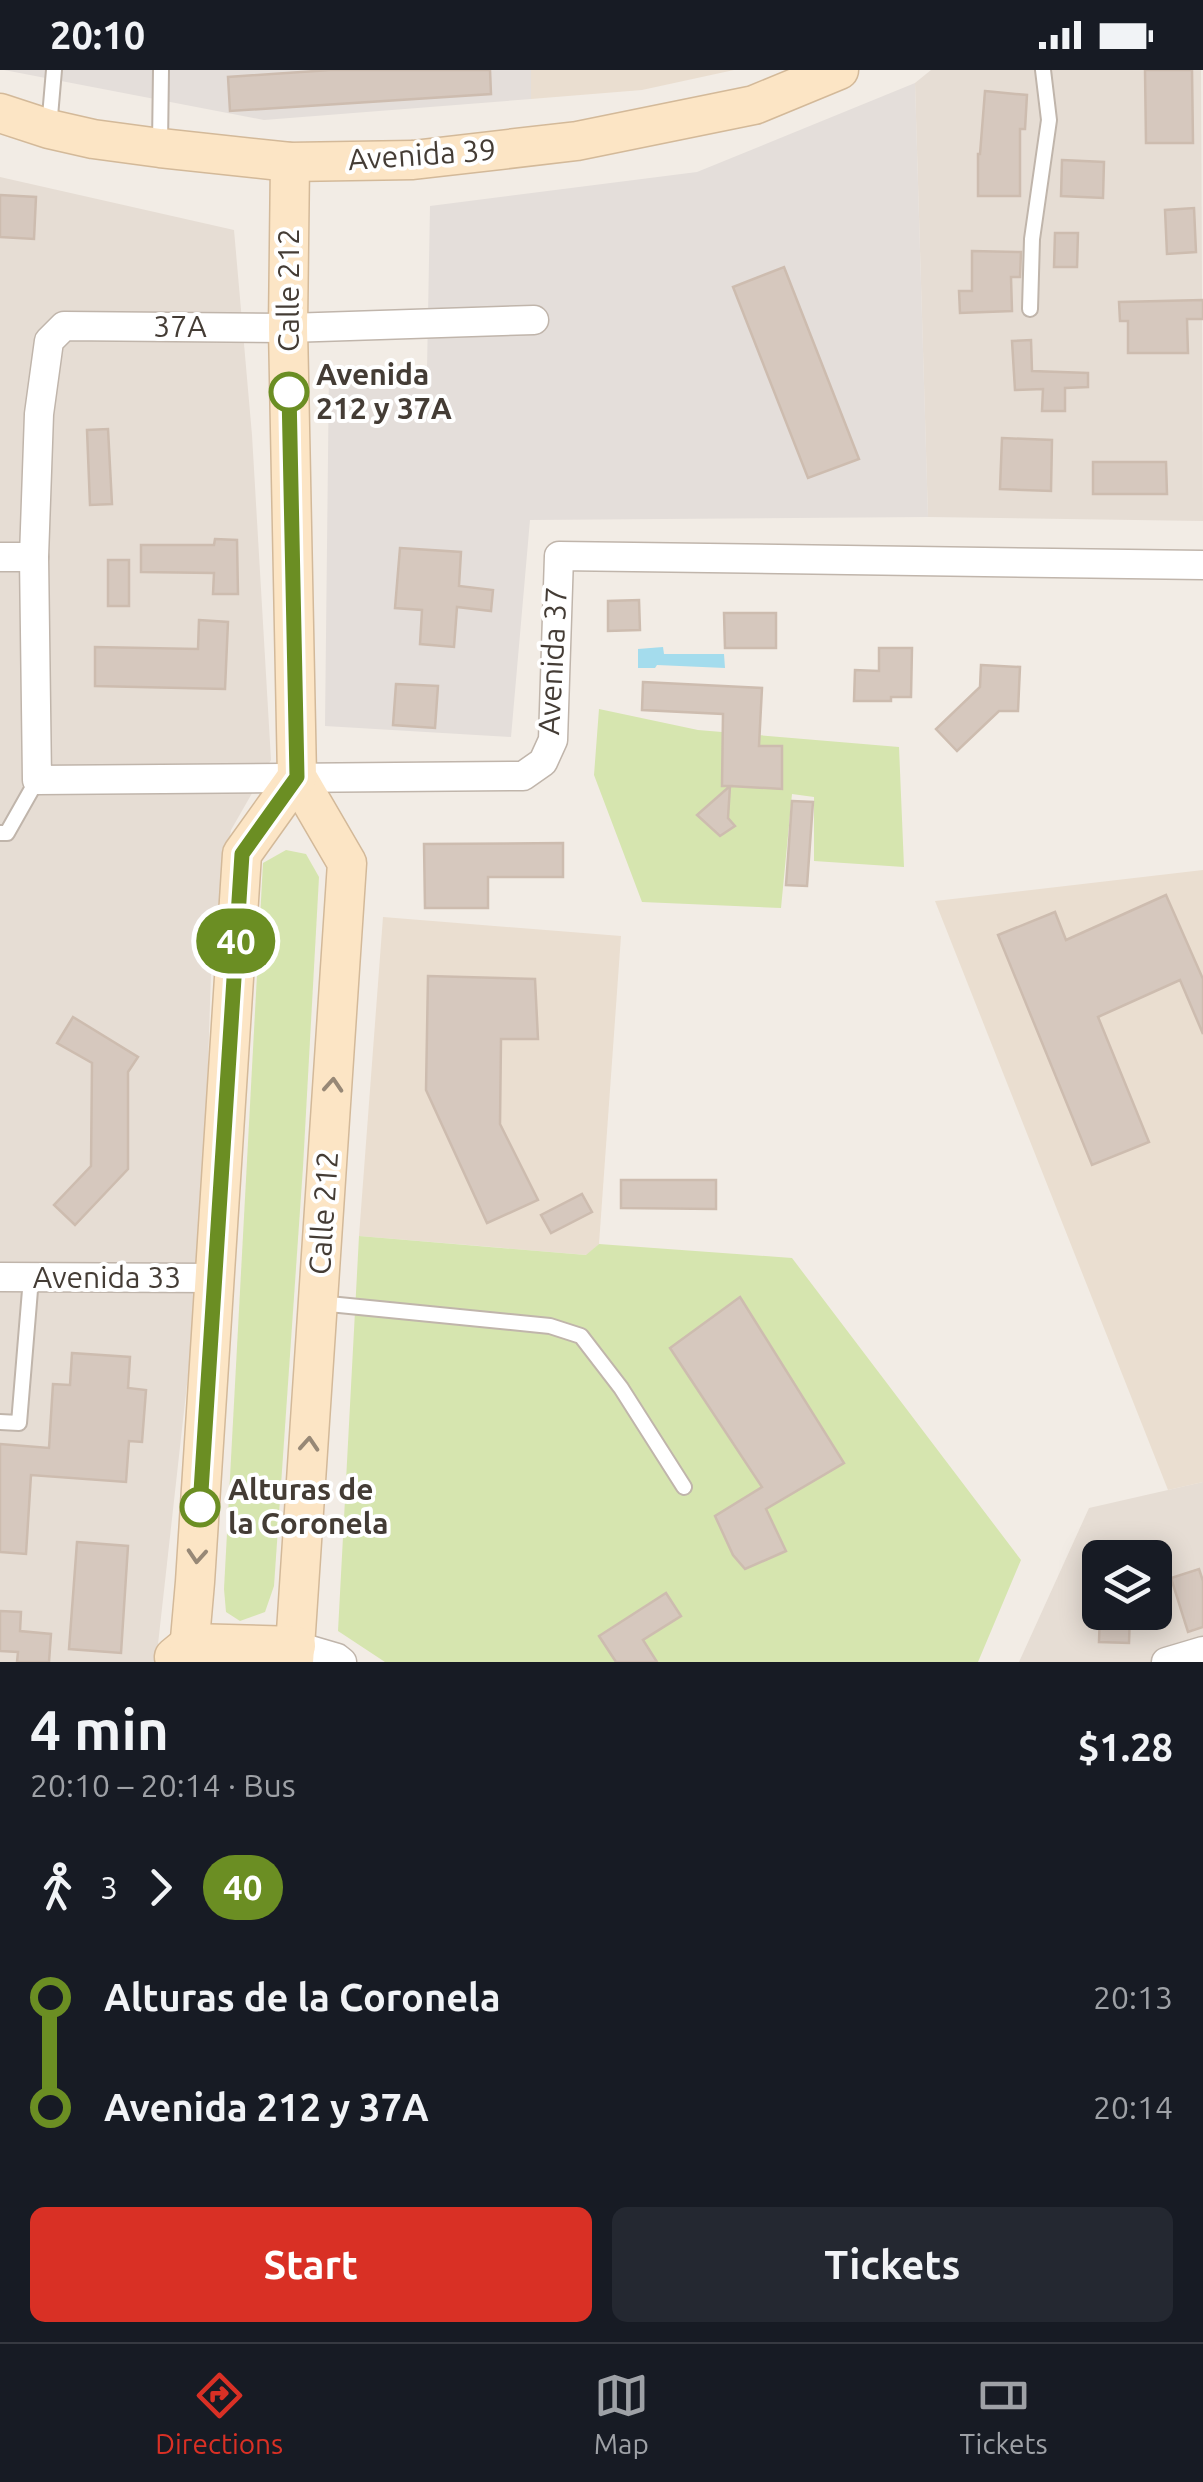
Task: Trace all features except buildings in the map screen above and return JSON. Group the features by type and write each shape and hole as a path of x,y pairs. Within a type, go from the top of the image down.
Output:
{"street":[{"name":"Avenida 39","path":"0,113 93,140 160,148 290,162 413,160 577,141 754,105 838,70"},
{"name":"Calle 212","path":"290,162 288,328 297,777 346,862 295,1654"},
{"name":"37A","path":"34,557 39,414 49,341 64,326 288,328 534,320"},
{"name":"Avenida 37","path":"37,780 524,776 544,762 552,740 558,556 1203,565"},
{"path":"0,557 34,557 37,780"},
{"path":"297,777 242,854 215,1278 182,1656 295,1654 337,1658 342,1662"},
{"name":"Avenida 33","path":"0,1277 215,1278"},
{"path":"1166,1662 1203,1651"}],"lane":[{"path":"49,129 54,70"},
{"path":"160,148 161,70"},
{"path":"1030,310 1032,239 1049,120 1043,70"},
{"path":"0,834 7,833 37,780"},
{"path":"0,1422 18,1423 31,1278"},
{"path":"318,1303 550,1326 582,1336 621,1388 684,1486"}],"shaded area":[{"path":"4,70 531,70 531,99 264,120"},
{"path":"531,70 734,70 642,90 531,99"},
{"path":"931,70 1201,70 1203,521 928,517 915,83"},
{"path":"915,83 928,517 530,520 511,737 325,726 329,367 427,370 430,206 697,172"},
{"path":"0,177 234,230 252,435 271,760 231,830 212,942 202,1250 156,1662 0,1662"},
{"path":"1203,870 1203,1482 1168,1490 935,901"},
{"path":"383,917 621,936 599,1244 587,1255 359,1236"},
{"path":"1203,1482 1203,1662 1019,1662 1089,1508"}],"green space":[{"path":"599,709 698,730 899,747 904,867 814,861 814,797 792,794 781,908 642,902 594,775"},
{"path":"286,850 306,854 319,877 303,1167 274,1586 265,1612 240,1621 226,1612 224,1589 263,863"},
{"path":"359,1236 586,1255 599,1244 792,1258 1021,1560 978,1662 385,1662 338,1631"}],"water":[{"path":"663,647 664,654 724,654 725,668 638,668 638,649"}],"bus line":[{"name":"40","path":"200,1507 242,854 297,777 289,392"}],"place":[{"name":"Avenida 212 y 37A","path":"289,392"},
{"name":"Alturas de la Coronela","path":"200,1507"}]}
